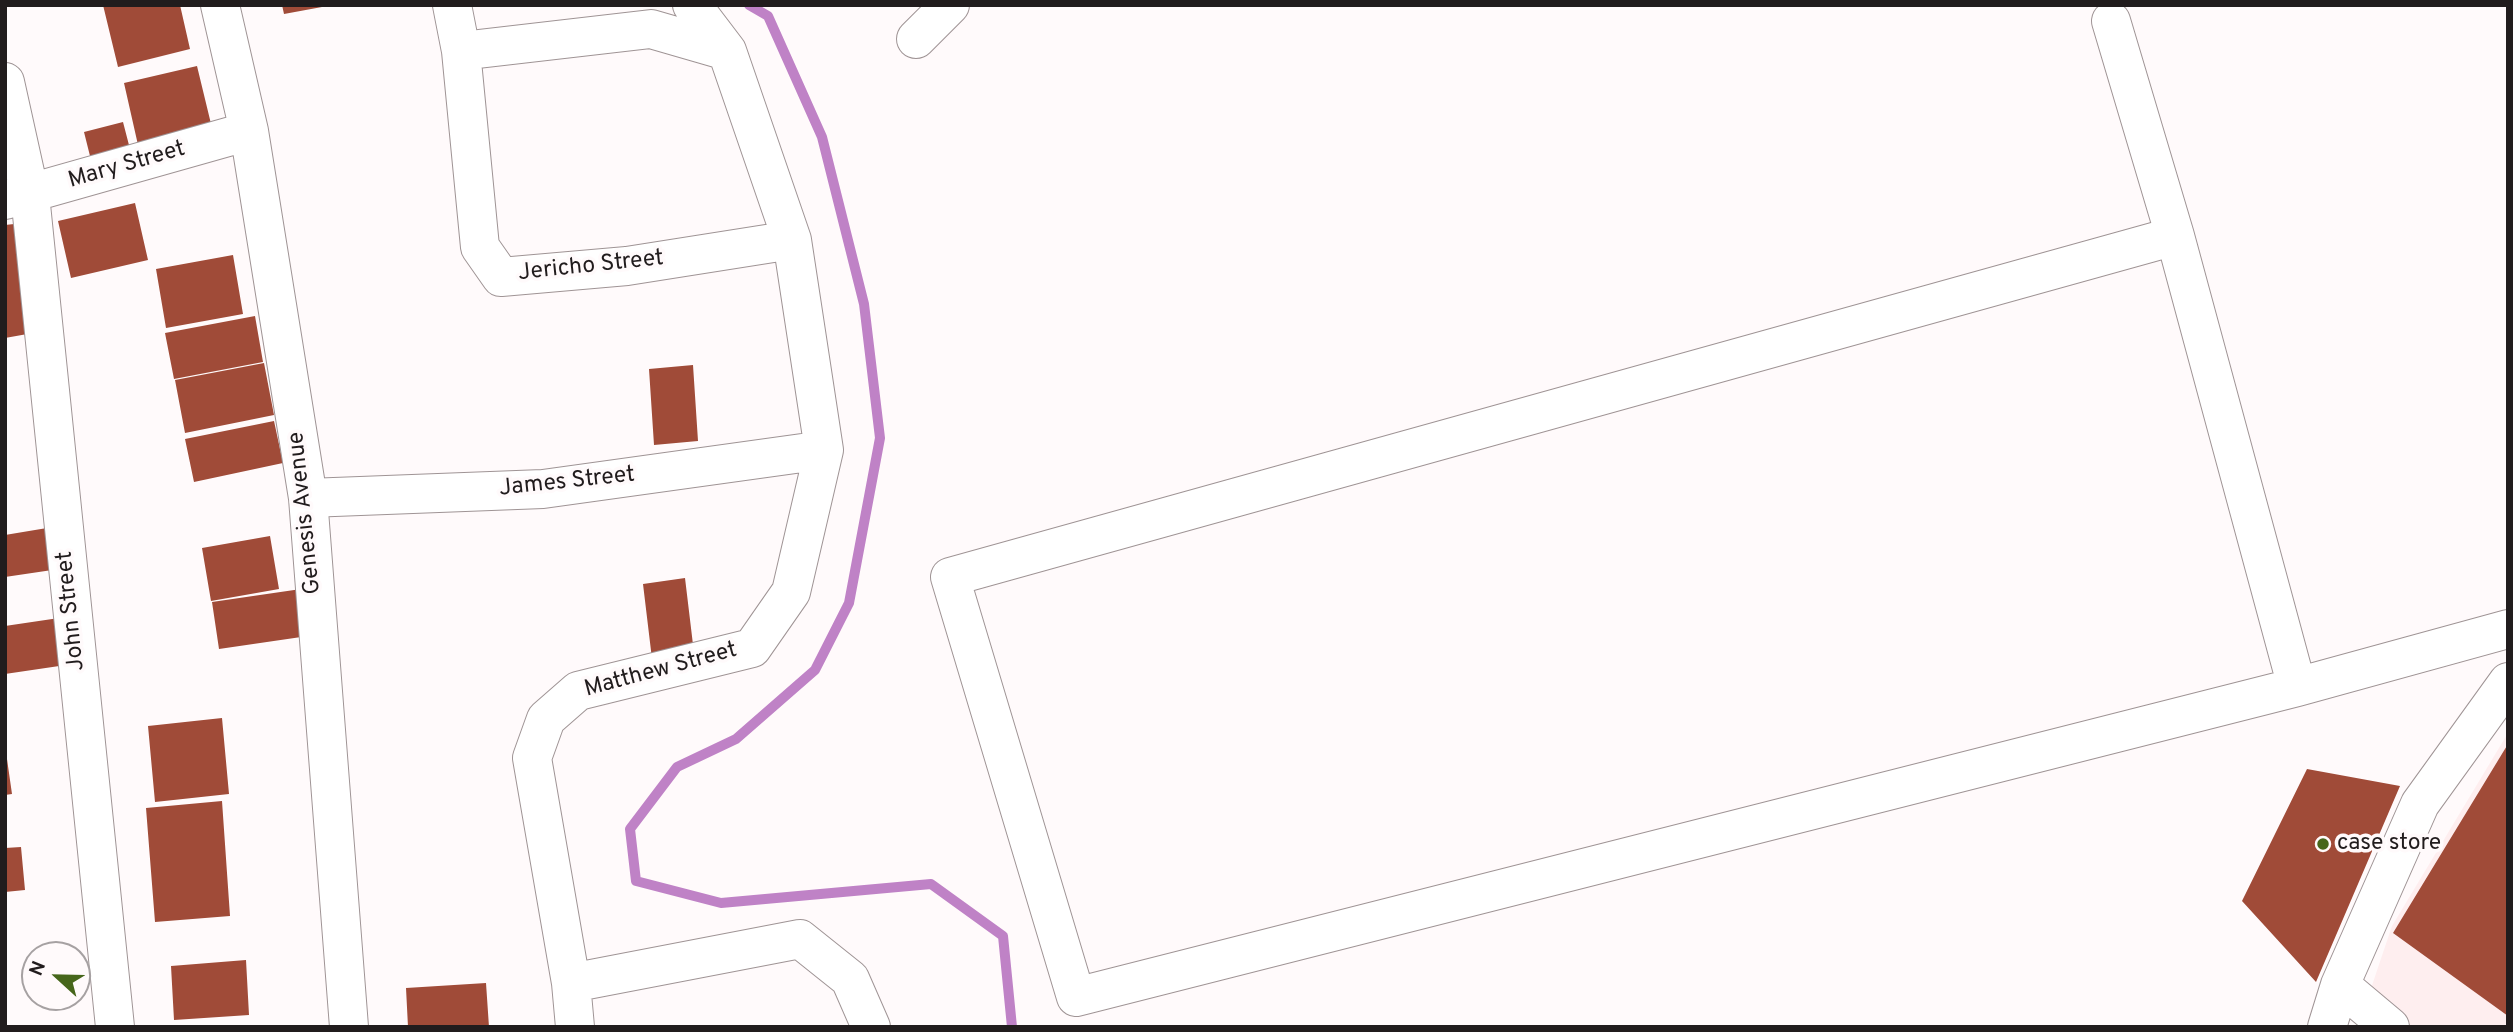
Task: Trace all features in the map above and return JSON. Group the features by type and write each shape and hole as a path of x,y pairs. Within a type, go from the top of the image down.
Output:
{"street":[{"name":"Genesis Avenue","path":"220,5 249,131 308,498 349,1027"},
{"name":"Jericho Street","path":"452,5 461,51 480,247 501,277 627,266 792,240"},
{"name":"Matthew Street","path":"575,1027 571,983 532,758 546,719 578,691 752,648 791,592 824,450 792,240 727,51 692,5"},
{"path":"2111,21 2175,236 2297,687"},
{"path":"461,51 651,29 727,51"},
{"name":"John Street","path":"5,82 115,1027"},
{"name":"Mary Street","path":"18,197 249,131"},
{"path":"2175,236 950,577 1076,997 2297,687 2508,629"},
{"name":"James Street","path":"308,498 543,489 824,450"},
{"path":"2328,1027 2340,985 2420,804 2508,682"},
{"path":"571,983 800,939 850,979 871,1027"},
{"path":"2340,985 2390,1027"}],"shaded area":[{"path":"2508,733 2508,1027 2358,1027 2392,926"}],"building":[{"path":"103,5 180,5 190,49 118,67"},
{"path":"282,5 322,5 322,7 284,14"},
{"path":"197,66 212,128 138,145 124,83"},
{"path":"123,122 130,149 91,160 84,132"},
{"path":"135,203 148,260 71,278 58,221"},
{"path":"14,224 33,333 5,338 5,225"},
{"path":"233,255 243,314 166,328 156,269"},
{"path":"255,316 263,362 174,379 165,333"},
{"path":"264,363 274,415 185,433 175,380"},
{"path":"693,365 698,441 654,445 649,369"},
{"path":"274,421 283,463 194,482 185,439"},
{"path":"53,527 59,569 5,577 5,535"},
{"path":"270,536 279,589 211,601 202,548"},
{"path":"685,578 694,653 652,659 643,584"},
{"path":"301,589 308,636 219,649 212,602"},
{"path":"59,618 66,665 5,674 5,626"},
{"path":"222,718 229,794 155,802 148,726"},
{"path":"2508,744 2508,1016 2393,933"},
{"path":"5,745 12,794 5,795"},
{"name":"case store","path":"2307,769 2400,786 2316,982 2242,901"},
{"path":"222,801 230,916 155,922 146,808"},
{"path":"21,847 25,890 5,892 5,848"},
{"path":"246,960 249,1015 174,1020 171,966"},
{"path":"486,983 489,1027 408,1027 406,988"}],"waterway":[{"path":"749,5 768,16 822,137 864,304 880,438 849,603 815,670 736,739 677,767 630,829 636,881 721,903 931,884 1003,936 1012,1027"}],"place":[{"name":"case store","path":"2323,844"}]}
